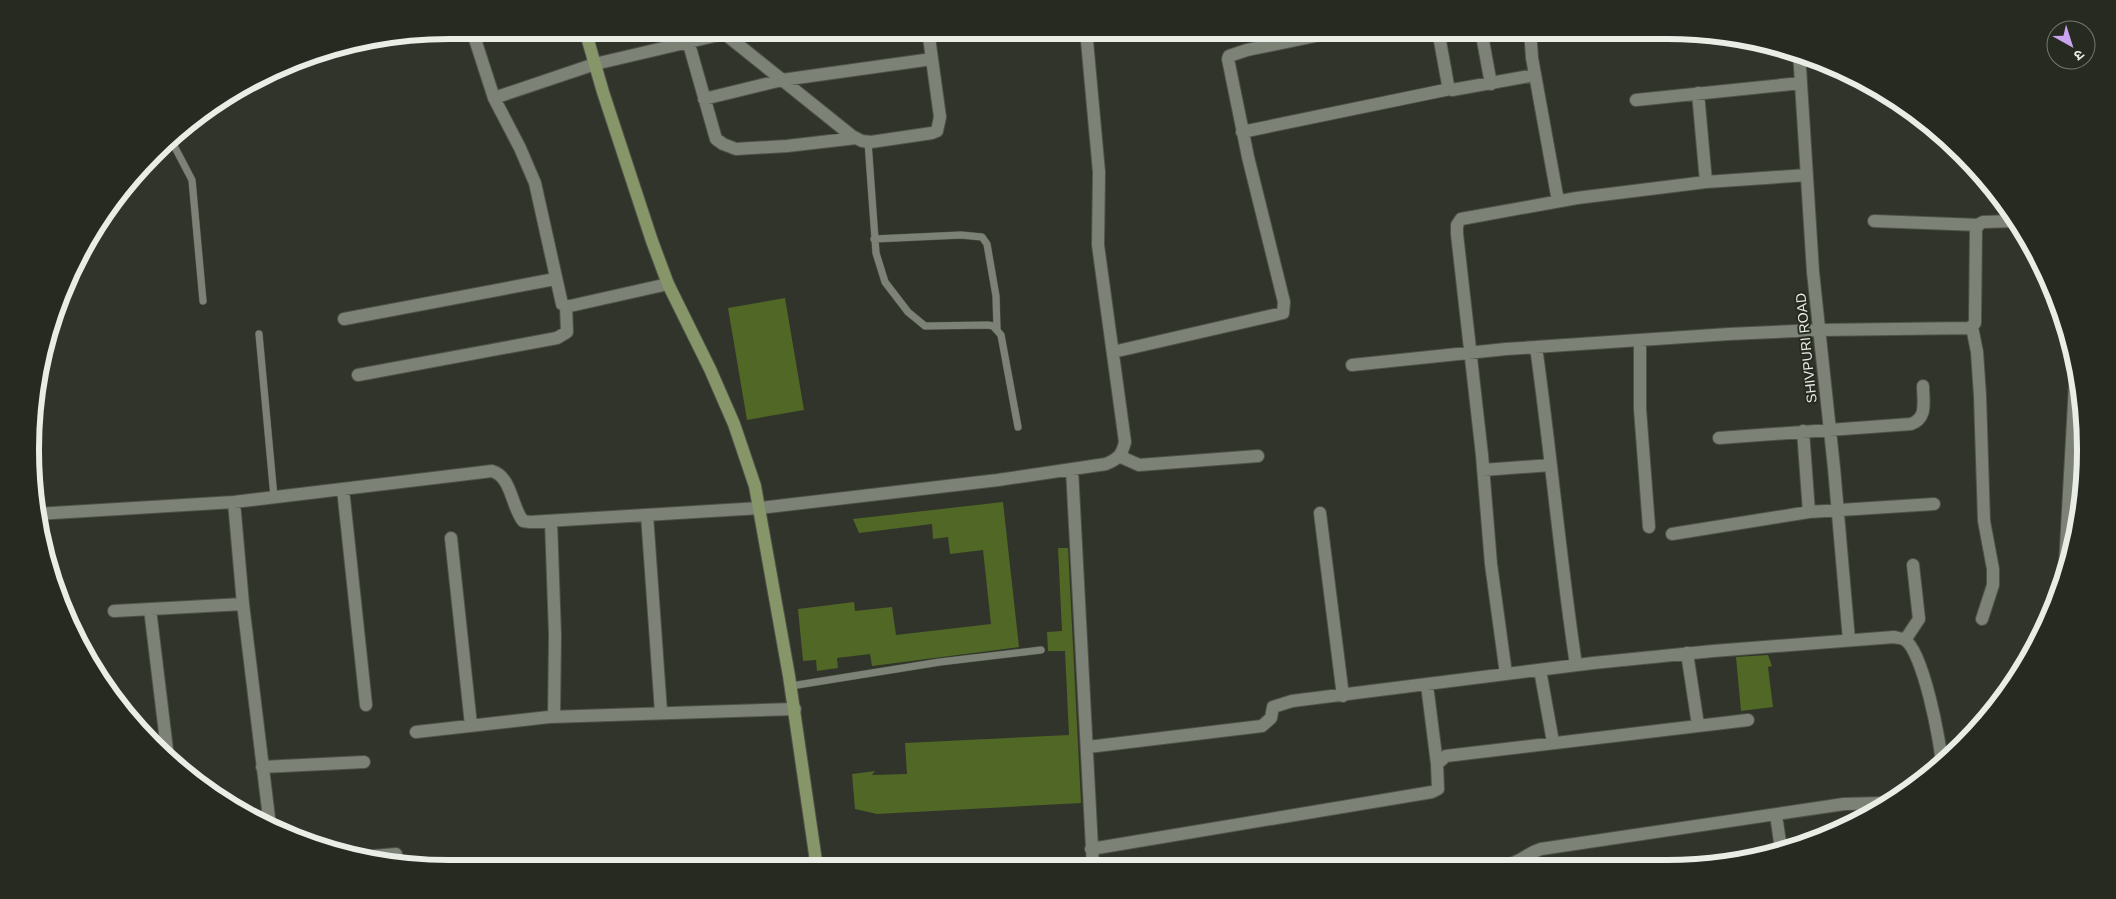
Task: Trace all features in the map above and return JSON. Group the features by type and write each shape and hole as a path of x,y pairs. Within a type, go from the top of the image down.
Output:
{"main road":[{"path":"588,39 652,241 668,284 710,369 734,424 760,508 795,709 816,860"}],"street":[{"path":"475,39 494,98 520,148 535,183 560,302 566,306 668,284"},
{"path":"494,98 676,39"},
{"path":"687,39 716,139 729,147 787,146 932,134 937,131 940,116 929,39"},
{"path":"732,39 782,80 862,140"},
{"path":"44,514 234,502 492,471 499,473 506,482 518,514 523,521 551,521 760,508 1106,464 1119,456 1125,442 1098,245 1099,172 1087,39"},
{"path":"1113,352 1283,313 1284,302 1242,132 1229,69 1229,56 1247,50 1300,39"},
{"path":"1440,39 1450,89"},
{"path":"1483,39 1491,84"},
{"path":"1531,39 1535,75 1558,201"},
{"path":"704,99 782,80 932,59"},
{"name":"SHIVPURI ROAD","path":"1799,61 1819,330 1849,640"},
{"path":"1242,132 1450,89 1491,84 1535,75"},
{"path":"1636,100 1801,83"},
{"path":"1698,93 1706,182"},
{"path":"1506,674 1491,564 1457,225 1460,219 1558,201 1706,182 1807,175"},
{"path":"1874,221 1979,224 2008,222"},
{"path":"1979,224 1975,232 1975,323 1972,327 1980,387 1984,521 1993,569 1993,585 1982,619"},
{"path":"344,320 555,279"},
{"path":"358,375 557,338 567,332 566,306"},
{"path":"1352,365 1536,347 1640,340 1819,330 1972,327"},
{"path":"1640,340 1640,409 1649,527"},
{"path":"1536,347 1565,592 1576,665"},
{"path":"1719,438 1911,424 1919,421 1923,416 1923,386"},
{"path":"2066,542 2074,399"},
{"path":"1803,431 1809,512"},
{"path":"1119,456 1139,465 1258,456"},
{"path":"1483,470 1551,465"},
{"path":"1072,469 1088,748 1092,860"},
{"path":"343,489 366,705"},
{"path":"234,502 243,604 269,818"},
{"path":"1672,534 1809,512 1934,504"},
{"path":"1320,513 1343,696"},
{"path":"647,515 661,712"},
{"path":"551,521 555,635 554,717"},
{"path":"451,538 471,725"},
{"path":"1906,640 1919,619 1914,565"},
{"path":"114,611 243,604"},
{"path":"150,609 167,747"},
{"path":"1088,748 1262,726 1270,718 1273,707 1277,704 1576,665 1687,653 1894,637 1906,640 1914,650 1927,688 1937,729 1940,755"},
{"path":"1687,653 1698,725"},
{"path":"1540,670 1553,742"},
{"path":"1091,849 1432,792 1438,789 1437,764 1427,685"},
{"path":"416,732 554,717 795,709"},
{"path":"1437,764 1446,756 1748,720"},
{"path":"262,767 364,762"},
{"path":"1523,860 1531,852 1541,849 1844,804 1875,803"},
{"path":"1776,815 1780,844"},
{"path":"385,855 396,854"}],"lane":[{"path":"862,140 874,239 878,261 886,282 908,312 920,323 932,327 988,325 997,329"},
{"path":"174,146 192,180 203,301"},
{"path":"874,239 961,235 982,237 986,244 996,296 997,329 1001,336 1018,427"},
{"path":"259,334 274,497"},
{"path":"791,686 940,662 1041,650"}],"building":[{"path":"785,298 804,410 747,420 728,308"},
{"path":"1003,502 1019,647 872,666 870,654 837,658 838,668 817,671 816,660 803,661 798,609 854,602 855,611 892,607 896,635 991,624 983,550 950,554 948,537 933,539 932,524 859,533 853,519"},
{"path":"1058,548 1068,548 1081,803 877,814 855,809 852,774 875,771 872,775 907,774 905,743 1069,735 1065,651 1048,651 1047,632 1062,631"},
{"path":"1768,655 1772,666 1768,667 1773,707 1741,711 1736,657"}]}
